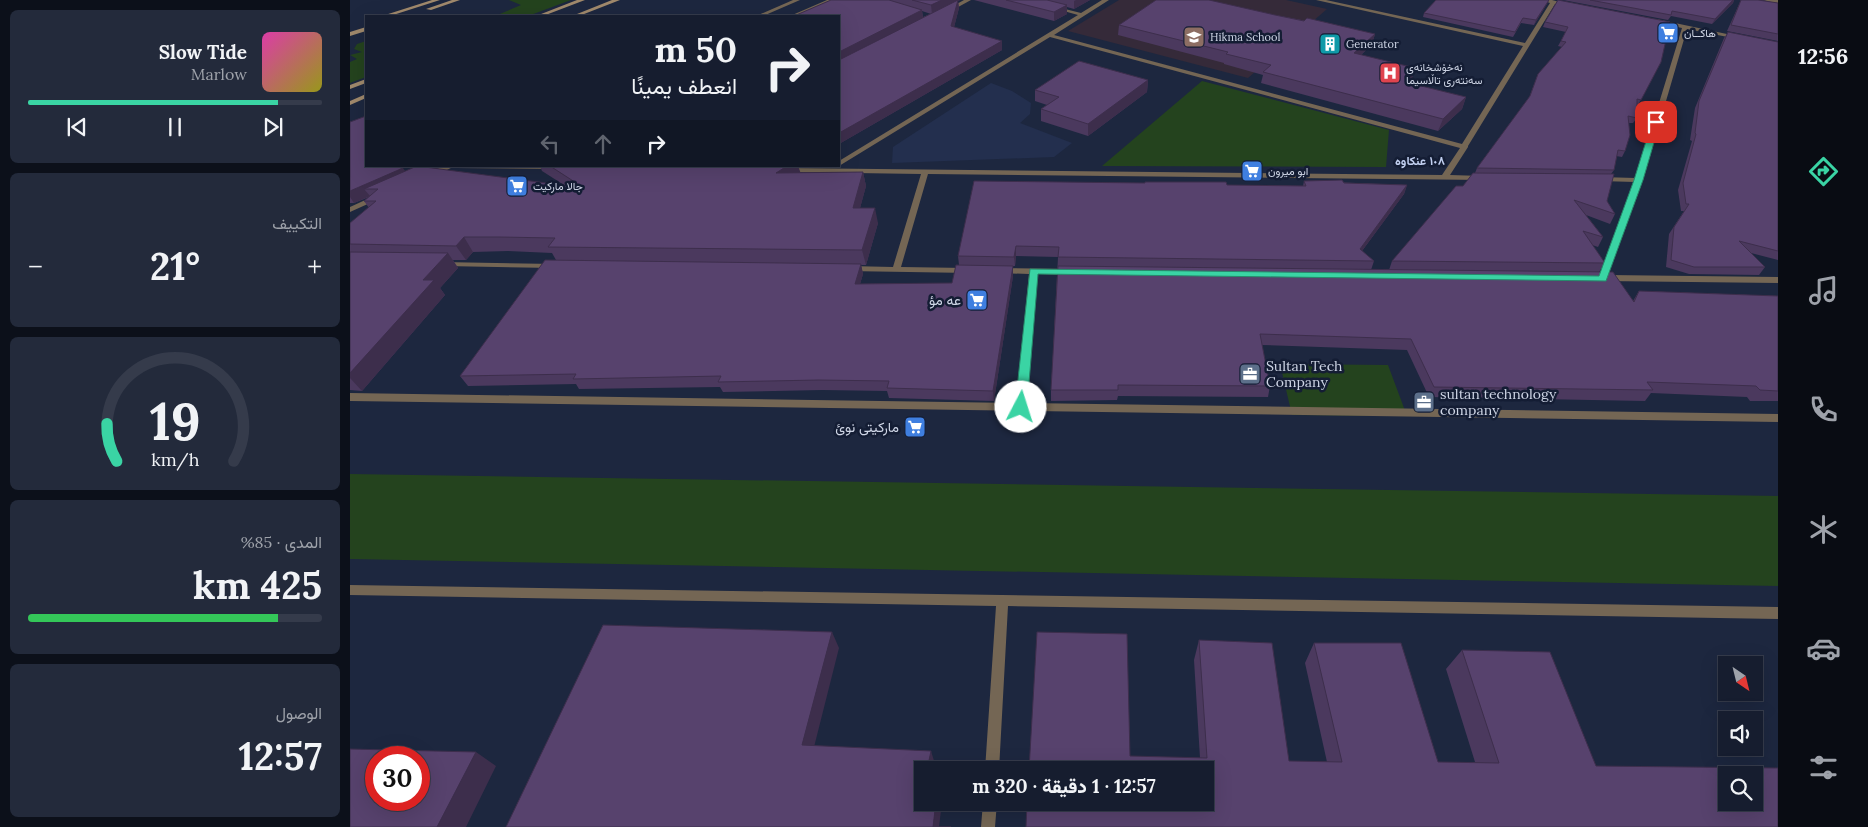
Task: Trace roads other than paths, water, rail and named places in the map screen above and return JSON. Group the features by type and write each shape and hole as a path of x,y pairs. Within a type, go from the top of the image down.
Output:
{"street":[{"path":"389,15 438,0"},
{"path":"410,15 457,0"},
{"path":"541,15 582,0"},
{"path":"578,15 617,0"},
{"path":"761,15 797,0"},
{"path":"795,15 831,0"},
{"path":"942,13 968,0"},
{"path":"840,163 1106,0"},
{"path":"1320,0 1527,45"},
{"path":"1545,0 1572,5"},
{"path":"1766,0 1778,2"},
{"path":"1445,177 1553,2"},
{"path":"1045,5 1083,14"},
{"path":"1647,20 1741,38"},
{"path":"350,27 365,22"},
{"path":"1603,278 1638,180 1685,27"},
{"path":"350,34 365,29"},
{"path":"1049,35 1465,147"},
{"path":"350,87 365,81"},
{"path":"350,102 365,96"},
{"path":"423,178 448,167"},
{"path":"508,167 561,168"},
{"path":"777,170 831,168 925,172 1494,178"},
{"path":"896,270 925,172"},
{"path":"1590,179 1638,180"},
{"path":"350,210 386,194"},
{"path":"439,264 568,266"},
{"path":"836,269 974,271"},
{"path":"994,271 1083,272"},
{"path":"1021,407 1033,272"},
{"path":"1593,278 1778,280"},
{"path":"350,397 1778,418"},
{"path":"350,590 1778,613"},
{"path":"993,761 1002,601"},
{"path":"988,827 989,811"}],"place":[{"name":"هاكــان","path":"1668,33"},
{"name":"Hikma School","path":"1194,37"},
{"name":"Generator","path":"1330,44"},
{"name":"نەخۆشخانەی سەنتەری تاڵاسیما","path":"1390,73"},
{"name":"ابو ميرون","path":"1252,171"},
{"name":"جالا ماركيت","path":"517,186"},
{"name":"عه مؤ","path":"977,300"},
{"name":"Sultan Tech Company","path":"1250,374"},
{"name":"sultan technology company","path":"1424,402"},
{"name":"مارکیتی نوئ","path":"915,427"}],"district":[{"name":"١٠٨ عنکاوە","path":"1420,160"}]}
